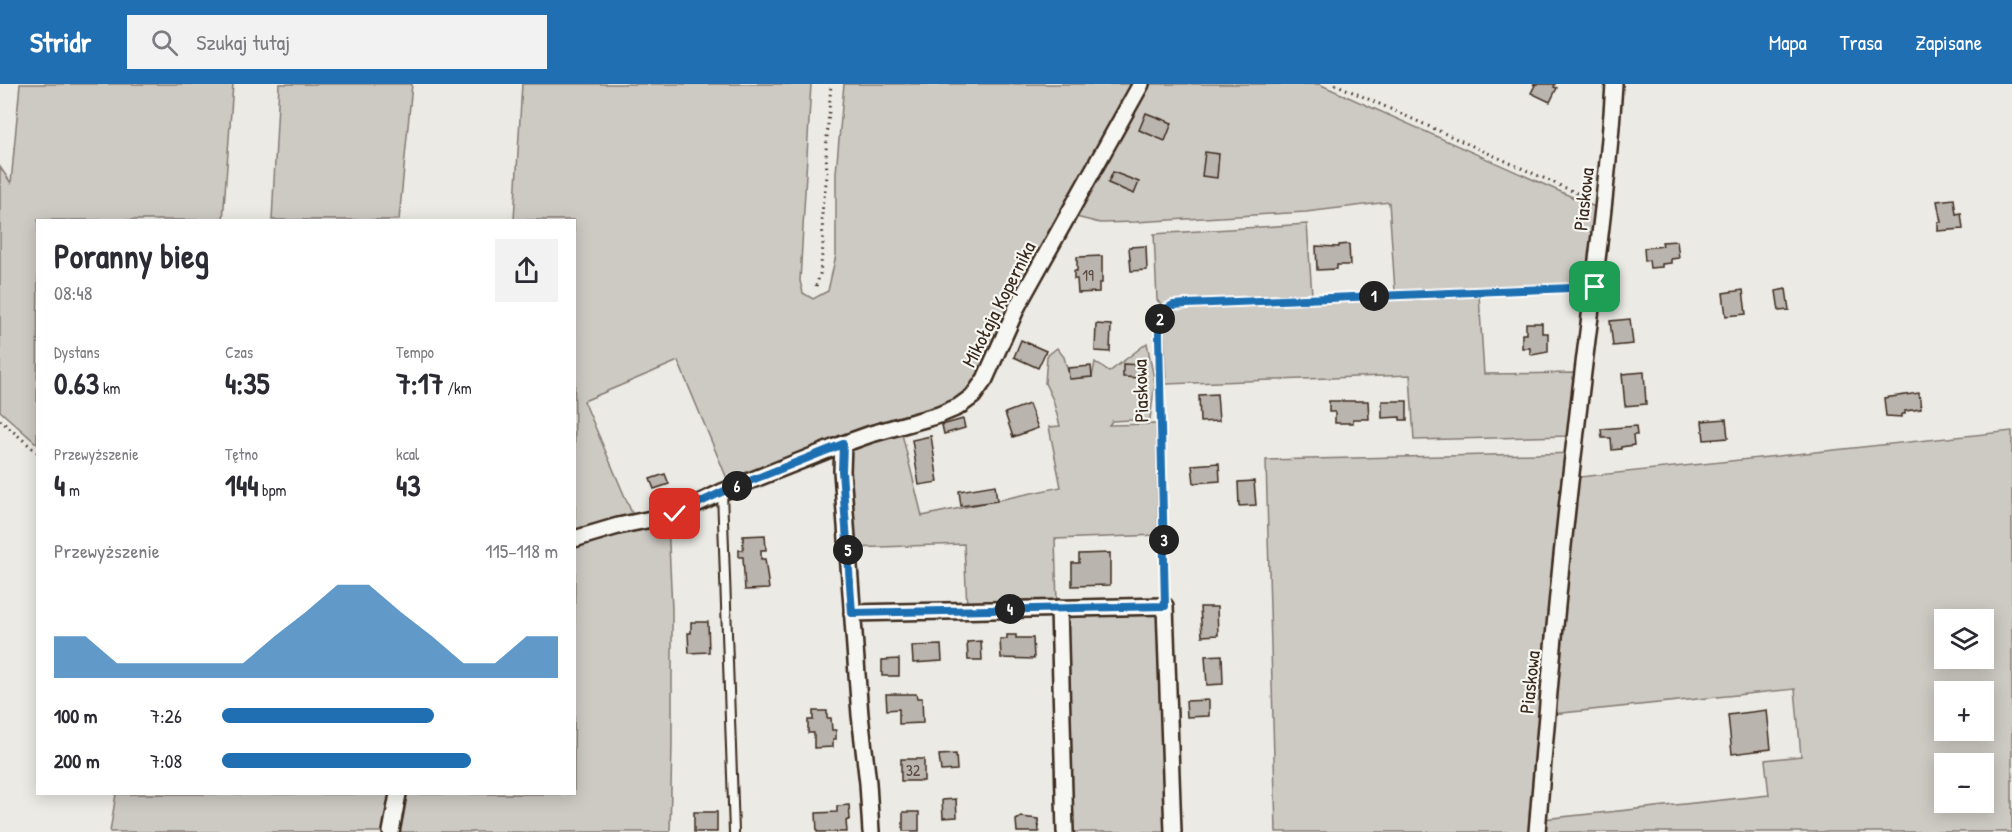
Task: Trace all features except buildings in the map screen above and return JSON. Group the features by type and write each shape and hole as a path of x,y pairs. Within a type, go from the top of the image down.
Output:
{"street":[{"name":"Mikołaja Kopernika","path":"722,492 871,434 939,415 958,407 973,396 985,379 1018,305 1141,84"},
{"name":"Piaskowa","path":"1537,832 1546,717 1574,441 1595,287 1614,84"},
{"path":"843,444 842,471 852,613 871,832"},
{"path":"576,538 618,526 675,514 722,492"},
{"path":"852,613 1165,606 1173,832"},
{"path":"1059,608 1065,832"},
{"path":"391,832 398,795"}],"lane":[{"path":"722,492 734,832"}],"path":[{"path":"816,286 820,274 823,246 822,212 827,176 826,150 831,84"},
{"path":"1335,84 1603,205"},
{"name":"Piaskowa","path":"1165,606 1159,336 1159,322 1164,310 1173,305 1187,304 1595,287"},
{"path":"0,420 36,451"}],"shaded area":[{"path":"20,84 233,84 223,219 36,219 36,443 0,411 0,167 11,183"},
{"path":"279,84 412,84 399,219 272,219"},
{"path":"522,84 811,84 800,281 803,293 813,299 828,291 836,255 836,173 844,84 1133,84 990,352 974,381 961,396 933,409 896,417 860,429 728,481 678,361 584,401 634,518 576,534 576,219 514,219"},
{"path":"1147,84 1319,84 1597,208 1590,283 1395,291 1389,202 1306,212 1136,222 1100,223 1072,216"},
{"path":"1307,224 1312,295 1171,302 1163,306 1157,300 1154,234"},
{"path":"1479,295 1484,374 1577,373 1569,436 1414,440 1410,375 1166,384 1164,329 1169,312 1186,307"},
{"path":"1147,343 1155,384 1150,419 1112,421 1109,425 1156,424 1158,535 1055,539 1057,603 967,607 964,544 852,548 848,461 854,447 902,434 922,516 1061,487 1049,427 1060,426 1053,400 1045,383 1047,356 1057,348 1064,357 1070,379 1092,377 1095,362 1109,372"},
{"path":"2012,431 2012,832 1542,832 1543,819 1769,795 1765,760 1801,756 1795,689 1543,715 1532,832 1276,832 1266,460 1581,453 1580,477"},
{"path":"668,523 672,609 670,832 110,832 116,795 576,795 576,546"},
{"path":"1161,611 1169,832 1072,832 1063,615"}],"route":[{"path":"675,514 722,492 843,444 842,471 852,613 1165,606 1159,336 1159,322 1164,310 1173,305 1187,304 1595,287"}]}
